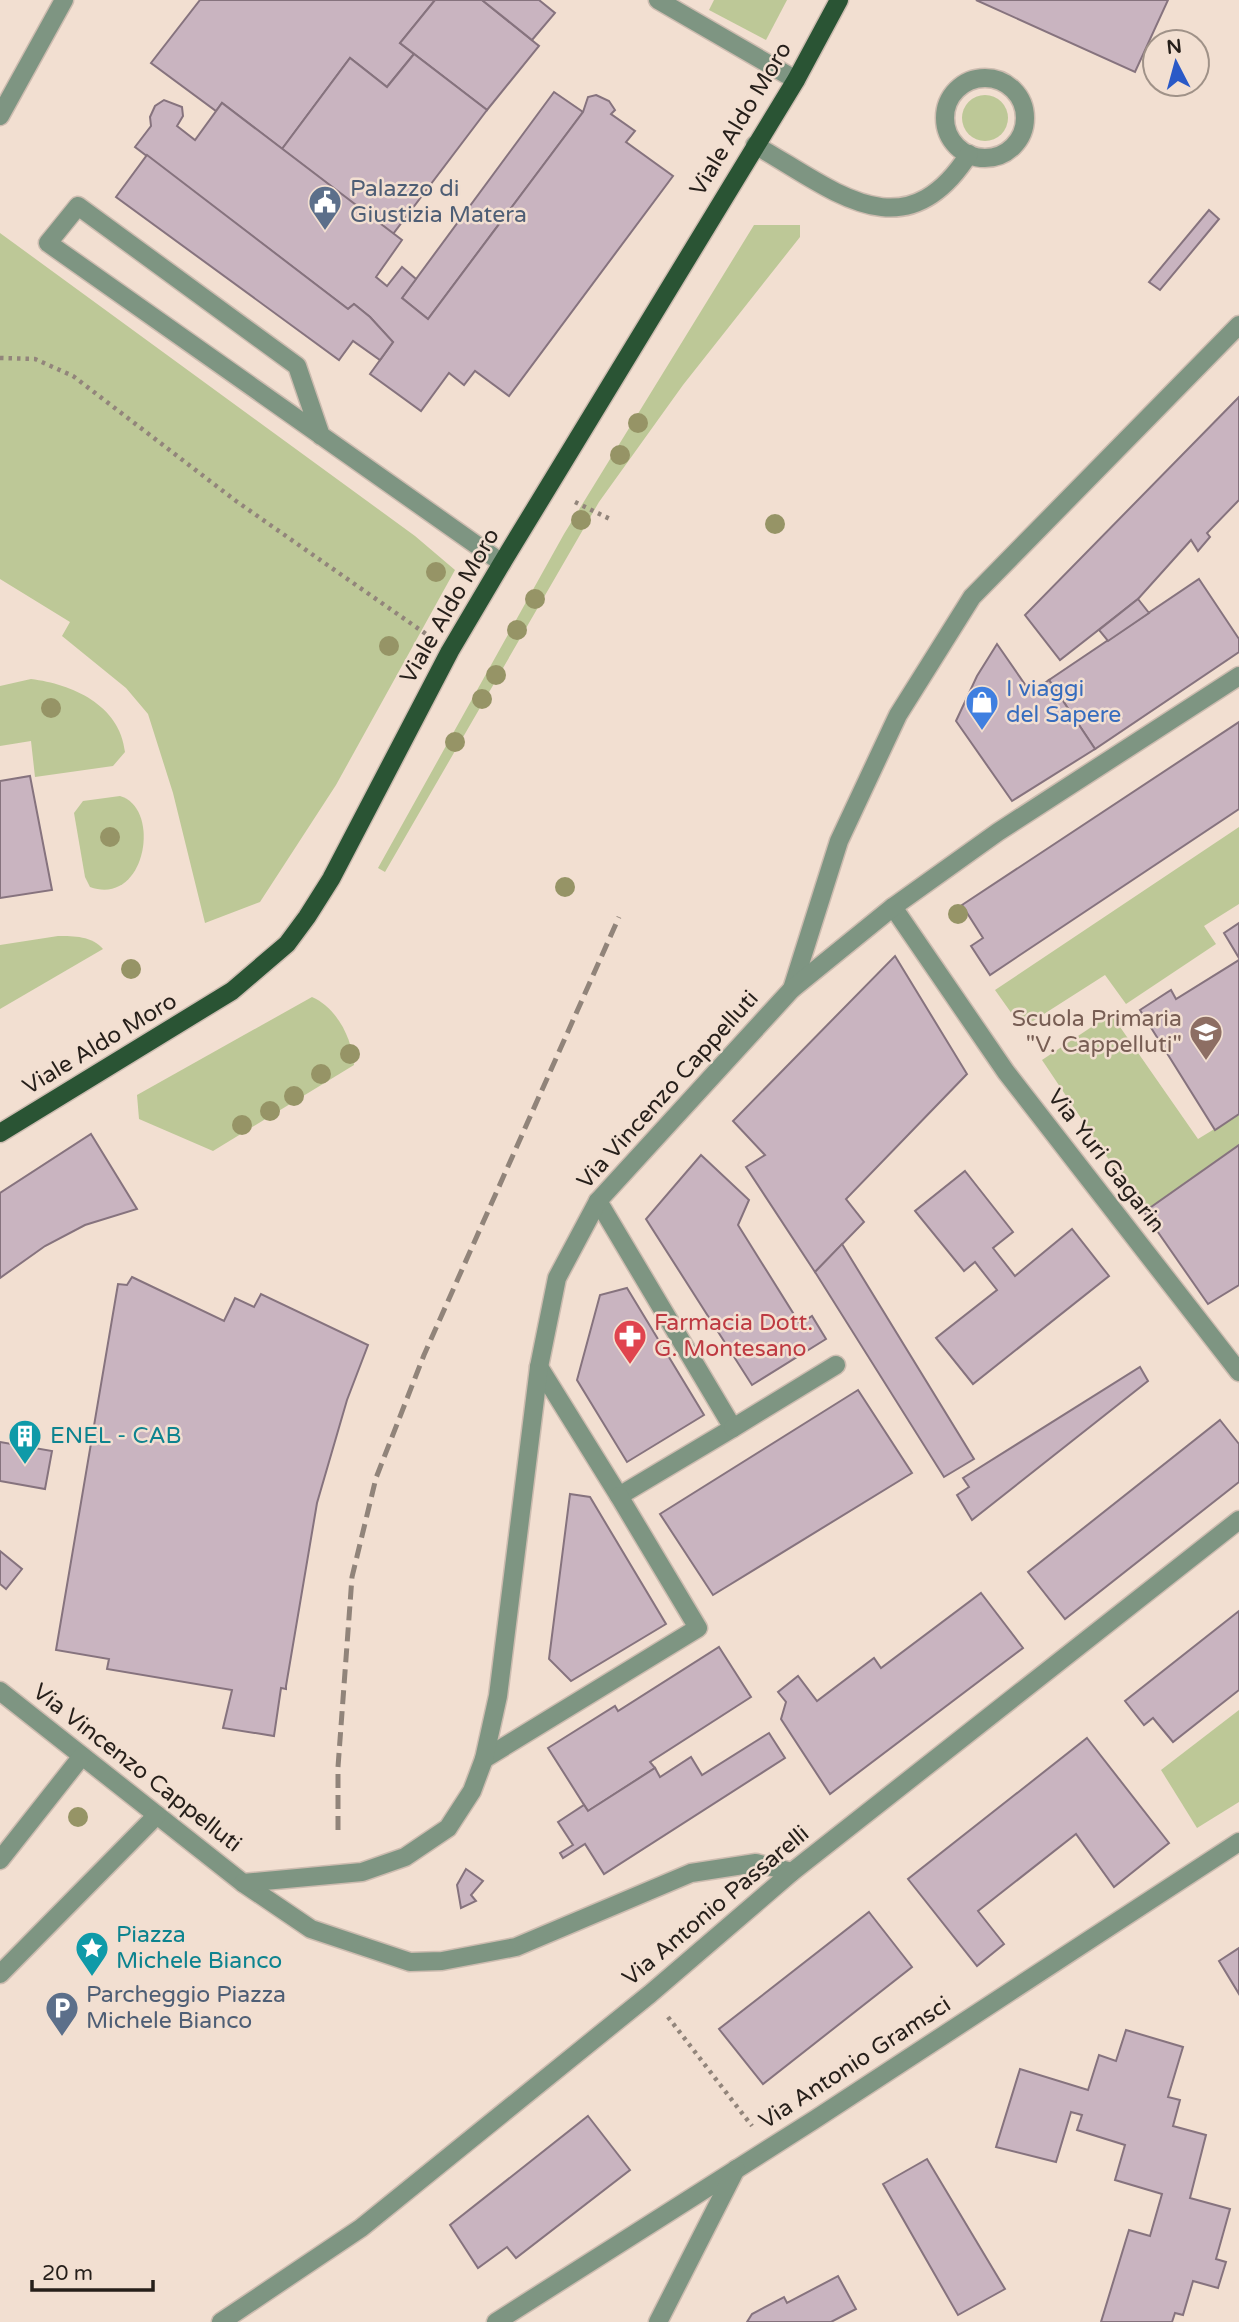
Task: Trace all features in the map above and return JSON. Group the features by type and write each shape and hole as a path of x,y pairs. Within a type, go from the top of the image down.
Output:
{"main road":[{"name":"Viale Aldo Moro","path":"0,1133 233,991 287,944 331,878 450,651 796,80 839,0"}],"street":[{"path":"0,116 64,0"},
{"path":"659,0 796,80"},
{"path":"974,79 1001,81 1021,100 1025,126 1020,138 1001,155 988,158 969,154 954,143 948,132 947,107 953,94 974,79"},
{"path":"755,145 851,200 881,208 920,204 942,191 969,154"},
{"path":"321,436 297,366 78,206 48,243 321,436 502,563"},
{"path":"792,989 839,841 898,715 972,597 1239,325"},
{"name":"Via Vincenzo Cappelluti","path":"243,1883 362,1872 405,1857 448,1828 472,1791 484,1759 498,1696 539,1367 557,1278 598,1201 792,989 893,907 998,832 1239,676"},
{"name":"Via Yuri Gagarin","path":"893,907 1006,1072 1239,1372"},
{"path":"598,1201 733,1428"},
{"path":"619,1496 836,1365"},
{"path":"484,1759 698,1628 539,1367"},
{"name":"Via Antonio Passarelli","path":"220,2322 361,2228 650,1994 792,1872 1239,1520"},
{"name":"Via Vincenzo Cappelluti","path":"0,1691 243,1883 311,1929 410,1962 442,1961 516,1947 691,1873 756,1863 792,1872"},
{"path":"0,1860 82,1756"},
{"path":"0,1975 157,1815"},
{"name":"Via Antonio Gramsci","path":"496,2322 1239,1842"},
{"path":"658,2322 737,2167"}],"path":[{"path":"0,358 35,359 73,376 236,501 450,651"},
{"path":"575,502 610,519"},
{"path":"650,1994 769,2148"}],"green space":[{"path":"714,0 787,0 766,40 709,10"},
{"path":"985,95 1001,102 1008,118 1001,134 985,141 969,134 962,118 969,102"},
{"path":"754,225 800,225 800,237 683,385 599,502 385,872 378,868 564,534"},
{"path":"0,233 415,536 455,570 336,785 260,902 205,923 173,793 148,714 126,688 62,636 70,622 0,579"},
{"path":"31,679 77,692 104,710 114,721 125,752 113,766 35,777 31,741 0,746 0,686"},
{"path":"120,796 133,804 141,818 144,835 142,854 135,870 124,883 109,889 90,887 85,877 74,813 83,801"},
{"path":"1239,827 1239,904 1204,926 1216,944 1126,1004 1105,975 1022,1028 995,990"},
{"path":"58,936 88,939 103,949 0,1009 0,945"},
{"path":"312,997 329,1008 342,1025 354,1065 213,1151 139,1119 137,1095"},
{"path":"1111,1014 1198,1139 1239,1114 1239,1145 1144,1212 1042,1060"},
{"path":"1239,1710 1239,1802 1197,1828 1161,1770"}],"building":[{"path":"200,0 435,0 400,43 414,54 387,87 350,58 282,149 222,103 216,111 151,63"},
{"path":"435,0 482,0 539,46 487,110 400,43"},
{"path":"482,0 539,0 555,13 532,40"},
{"path":"976,0 1168,0 1155,28 1141,28 1141,59 1135,72"},
{"path":"414,54 487,110 393,234 282,149 350,58 387,87"},
{"path":"554,92 583,112 428,319 402,298"},
{"path":"596,95 609,101 615,110 611,114 635,131 626,142 673,176 509,396 475,371 464,385 449,373 421,411 370,374 393,342 370,317 354,304 348,309 135,147 151,126 150,117 155,106 164,100 182,107 183,116 177,126 195,140 222,103 402,240 376,277 387,286 402,267 416,279 402,298 428,319 583,112 588,97"},
{"path":"147,155 348,309 354,304 370,317 393,342 380,360 353,341 339,360 116,197"},
{"path":"1209,210 1219,219 1160,290 1149,282"},
{"path":"1239,397 1239,500 1207,533 1210,537 1198,551 1191,540 1138,599 1060,660 1025,615"},
{"path":"1199,579 1239,639 1239,652 1095,749 1049,680"},
{"path":"1138,599 1149,613 1108,641 1099,630"},
{"path":"997,644 1031,693 1049,680 1095,749 1012,801 956,721 977,676"},
{"path":"1239,722 1239,809 990,975 971,946 983,938 962,905"},
{"path":"30,776 52,890 0,898 0,781"},
{"path":"1239,923 1239,958 1224,933"},
{"path":"895,956 967,1074 846,1199 864,1222 815,1272 746,1167 765,1155 733,1121"},
{"name":"Scuola Primaria \"V. Cappelluti\"","path":"1239,960 1239,1114 1215,1130 1140,1010 1171,990 1176,999"},
{"path":"91,1134 137,1209 85,1225 45,1246 0,1278 0,1193"},
{"path":"1239,1145 1239,1285 1208,1304 1144,1212"},
{"path":"701,1155 749,1200 738,1225 800,1324 812,1316 826,1339 752,1385 646,1219"},
{"path":"965,1171 1013,1232 993,1248 1015,1276 1072,1229 1109,1276 973,1384 936,1338 997,1290 975,1262 964,1271 915,1211"},
{"path":"842,1244 974,1459 944,1477 815,1272"},
{"path":"132,1277 224,1321 235,1298 254,1307 261,1294 368,1345 347,1400 317,1503 286,1689 281,1688 274,1736 223,1728 232,1690 107,1669 109,1659 56,1650 118,1284 127,1285"},
{"path":"627,1288 704,1415 627,1462 577,1380 600,1295"},
{"path":"1140,1367 1148,1381 972,1520 957,1495 969,1487 963,1478"},
{"path":"858,1390 912,1473 713,1595 660,1514"},
{"path":"1220,1420 1239,1444 1239,1482 1065,1619 1028,1572"},
{"name":"ENEL - CAB","path":"0,1442 52,1451 45,1489 0,1481"},
{"path":"570,1494 590,1497 666,1624 571,1681 549,1659"},
{"path":"0,1551 22,1569 6,1589 0,1584"},
{"path":"981,1593 1023,1648 830,1794 781,1719 786,1702 778,1692 798,1676 817,1701 874,1658 881,1668"},
{"path":"1239,1611 1239,1690 1173,1742 1153,1718 1144,1725 1125,1701"},
{"path":"719,1647 751,1697 650,1762 655,1768 588,1811 548,1748 615,1706 618,1711"},
{"path":"769,1733 785,1758 604,1874 585,1844 563,1858 560,1853 573,1845 558,1822 584,1805 588,1811 655,1768 660,1777 691,1757 702,1775"},
{"path":"1087,1738 1169,1843 1114,1887 1076,1834 978,1911 1004,1944 977,1966 908,1879"},
{"path":"466,1869 483,1881 471,1895 476,1901 461,1908 457,1885"},
{"path":"869,1912 912,1967 763,2084 719,2029"},
{"path":"1239,1948 1239,1994 1219,1961"},
{"path":"1126,2030 1183,2047 1168,2097 1180,2100 1173,2126 1206,2135 1190,2198 1230,2209 1216,2259 1226,2262 1218,2288 1193,2281 1183,2315 1175,2313 1172,2322 1101,2322 1129,2230 1150,2236 1162,2194 1115,2180 1125,2145 1077,2130 1082,2115 1071,2112 1056,2162 996,2147 1020,2069 1088,2090 1099,2055 1116,2061"},
{"path":"588,2116 630,2170 516,2258 507,2247 478,2268 450,2225"},
{"path":"927,2159 1005,2289 958,2315 883,2184"},
{"path":"838,2276 856,2309 831,2322 747,2322 752,2314 784,2297 787,2303"}],"railway":[{"path":"338,1830 338,1767 352,1577 376,1478 424,1355 619,917"}],"place":[{"name":"Palazzo di Giustizia Matera","path":"325,232"},
{"name":"I viaggi del Sapere","path":"982,732"},
{"name":"Scuola Primaria \"V. Cappelluti\"","path":"1206,1062"},
{"name":"Farmacia Dott. G. Montesano","path":"630,1366"},
{"name":"ENEL - CAB","path":"25,1466"},
{"name":"Piazza Michele Bianco","path":"92,1978"},
{"name":"Parcheggio Piazza Michele Bianco","path":"62,2038"}]}
